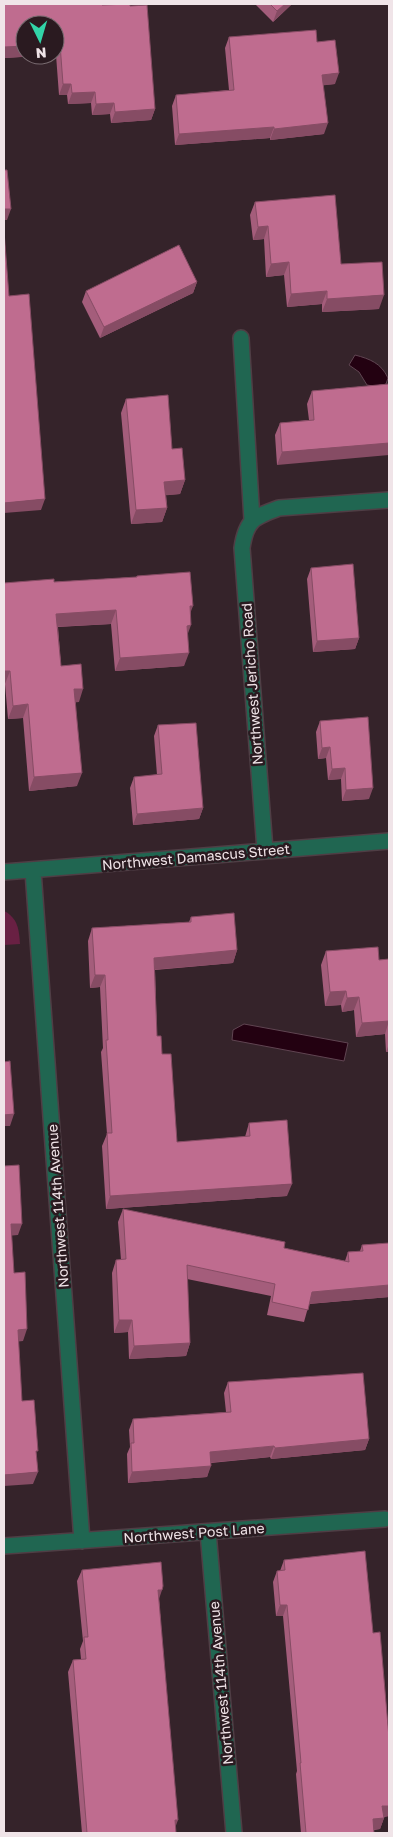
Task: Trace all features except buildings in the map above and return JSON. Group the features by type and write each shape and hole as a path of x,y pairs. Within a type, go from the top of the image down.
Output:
{"street":[{"name":"Northwest Jericho Road","path":"241,338 252,520 244,532 242,548 264,850"},
{"path":"252,520 279,508 389,500"},
{"name":"Northwest Damascus Street","path":"4,872 389,841"},
{"name":"Northwest 114th Avenue","path":"33,871 82,1541"},
{"name":"Northwest Post Lane","path":"4,1546 385,1519"},
{"name":"Northwest 114th Avenue","path":"208,1532 234,1833"}],"shaded area":[{"path":"355,355 378,365 388,378 386,384 379,387 367,385 359,372 349,365"},
{"path":"4,911 15,921 20,944 4,945"},
{"path":"244,1024 348,1043 344,1061 232,1040 233,1030"}]}
